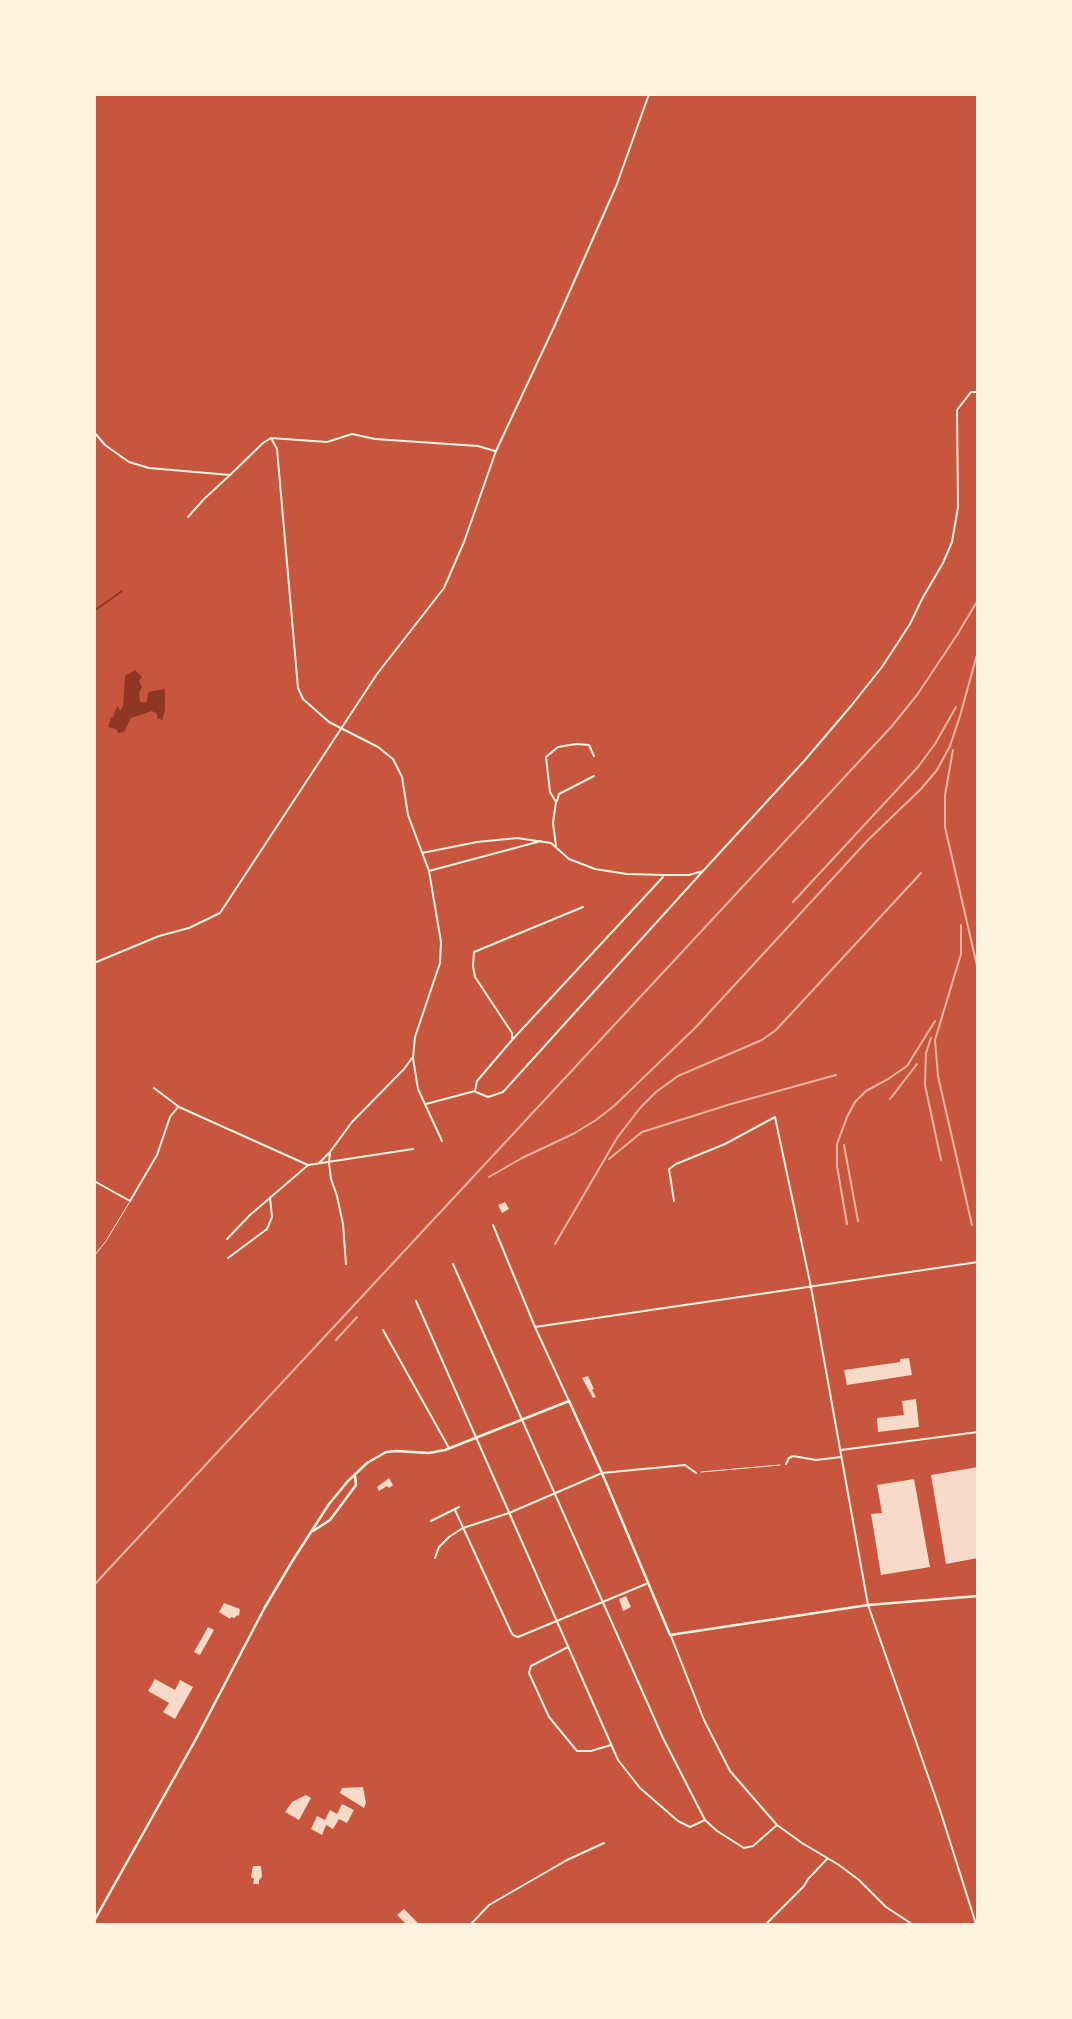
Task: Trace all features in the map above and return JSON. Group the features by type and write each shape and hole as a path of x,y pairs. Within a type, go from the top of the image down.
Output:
{"main road":[{"path":"94,1921 196,1739 265,1607 310,1533 329,1504 367,1463 386,1452 429,1453 450,1449 569,1401 670,1634 869,1605 978,1596"},
{"path":"310,1533 330,1520 356,1485 355,1476"}],"street":[{"path":"94,963 159,936 189,928 220,913 377,674 443,588 464,542 496,451 617,184 649,94"},
{"path":"425,1104 475,1091 488,1097 503,1092 805,760 882,667 910,624 952,542 958,507 957,410 971,392 978,392"},
{"path":"94,432 105,445 129,462 149,468 230,475"},
{"path":"188,517 262,443 271,438 327,442 352,434 375,439 478,446 496,451"},
{"path":"271,438 277,449 298,688 303,699 329,722 377,747 393,759 402,777 408,816 429,871 441,942 440,963 415,1037 412,1058 418,1089 442,1140"},
{"path":"556,802 550,792 546,757 558,747 576,744 589,745 594,756"},
{"path":"556,847 553,823 559,794 594,776"},
{"path":"422,853 477,842 517,838 551,843 569,859 595,869 627,874 665,875 689,875 703,871"},
{"path":"429,871 542,841"},
{"path":"475,1091 477,1081 512,1040 665,875"},
{"path":"512,1040 512,1033 475,977 474,952 583,907"},
{"path":"319,1163 352,1122 412,1058"},
{"path":"154,1087 179,1107 308,1165"},
{"path":"94,1181 130,1201 156,1156 170,1117 179,1107"},
{"path":"674,1201 669,1169 725,1144 775,1117 811,1287 869,1605 940,1810 975,1924"},
{"path":"227,1239 250,1214 308,1165 412,1149"},
{"path":"330,1152 329,1163 343,1224 346,1264"},
{"path":"228,1258 267,1228 272,1217 269,1197"},
{"path":"493,1225 569,1401"},
{"path":"535,1327 978,1262"},
{"path":"453,1264 663,1738 705,1820 718,1832 744,1848 752,1846 777,1825"},
{"path":"416,1301 618,1760 640,1788 678,1821 690,1827 705,1820"},
{"path":"383,1330 450,1449"},
{"path":"841,1450 978,1432"},
{"path":"786,1464 793,1456 816,1460 842,1457"},
{"path":"435,1558 439,1547 463,1528 509,1513 602,1473 685,1465 696,1473"},
{"path":"431,1521 460,1507"},
{"path":"455,1510 512,1634 518,1637 649,1582"},
{"path":"670,1634 704,1720 730,1772 777,1825 859,1880 886,1907 912,1924"},
{"path":"569,1647 531,1666 529,1673 549,1717 577,1751 592,1751 612,1745"},
{"path":"471,1924 489,1905 567,1860 604,1843"},
{"path":"766,1924 828,1858"}],"lane":[{"path":"94,1256 130,1201"}],"path":[{"path":"696,1473 786,1464"}],"shaded area":[{"path":"135,670 142,677 139,681 142,687 139,693 140,702 147,702 148,692 165,689 165,711 162,720 152,711 131,718 124,732 118,733 116,729 108,727 115,710 118,706 120,711 123,706 125,676"}],"building":[{"path":"505,1202 509,1209 502,1213 498,1205"},
{"path":"909,1358 912,1375 847,1385 844,1370 900,1362 900,1359"},
{"path":"588,1376 596,1397 593,1398 582,1378"},
{"path":"916,1399 919,1427 878,1432 877,1418 904,1415 902,1401"},
{"path":"978,1467 978,1558 946,1564 931,1475"},
{"path":"389,1478 393,1485 379,1491 377,1487"},
{"path":"914,1479 930,1567 881,1575 871,1514 882,1513 877,1485"},
{"path":"626,1596 631,1607 623,1611 619,1599"},
{"path":"224,1603 240,1609 239,1616 230,1619 219,1612"},
{"path":"208,1627 214,1630 200,1655 194,1652"},
{"path":"155,1679 175,1690 180,1680 193,1687 175,1719 163,1712 169,1703 148,1691"},
{"path":"363,1787 366,1803 364,1808 340,1793 342,1788"},
{"path":"306,1795 311,1798 299,1820 285,1812 292,1802"},
{"path":"342,1804 354,1810 347,1823 339,1819 333,1829 326,1825 322,1835 311,1829 317,1816 325,1820 330,1810 337,1814"},
{"path":"253,1866 261,1866 262,1877 259,1884 253,1884"},
{"path":"404,1909 419,1924 406,1924 397,1915"}],"waterway":[{"path":"94,611 122,591"}],"railway":[{"path":"94,1585 892,726 917,695 978,600"},
{"path":"489,1177 573,1134 614,1106 695,1028 868,840 921,789 937,770 950,746 978,651"},
{"path":"793,902 918,767 956,707"},
{"path":"953,750 945,795 945,827 978,970"},
{"path":"555,1244 617,1138 640,1108 678,1076 762,1040 776,1030 921,873"},
{"path":"961,925 961,954 935,1040 938,1076 972,1225"},
{"path":"847,1224 837,1166 837,1144 847,1117 855,1102 866,1091 907,1066 935,1021"},
{"path":"931,1038 926,1053 925,1085 941,1160"},
{"path":"890,1099 917,1064"},
{"path":"609,1159 642,1132 836,1075"},
{"path":"844,1145 858,1221"},
{"path":"336,1340 357,1317"}]}
